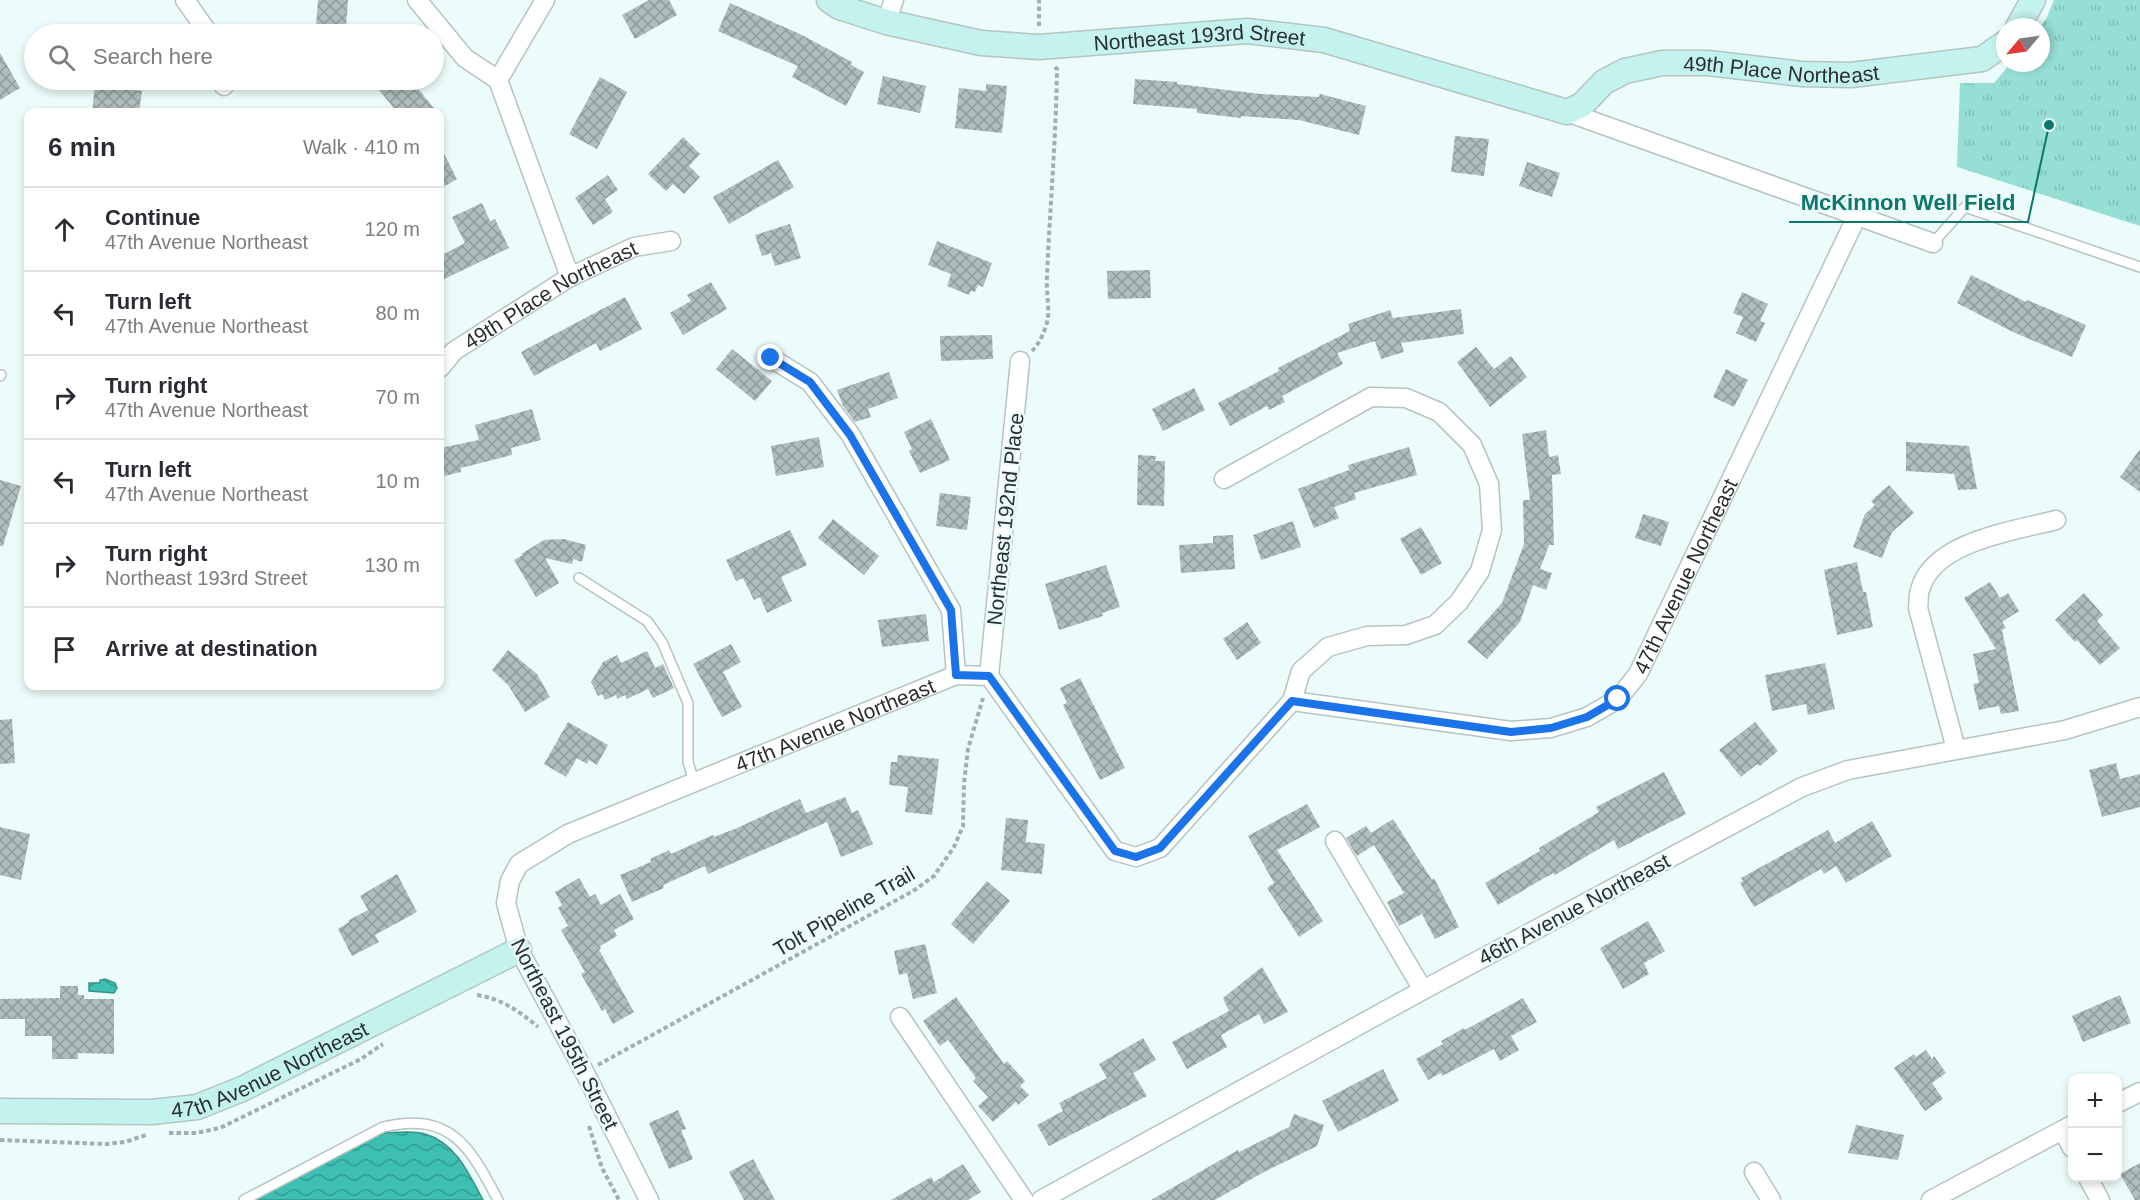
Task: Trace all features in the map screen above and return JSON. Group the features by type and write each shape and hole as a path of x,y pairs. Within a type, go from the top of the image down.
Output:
{"street":[{"path":"185,0 202,24"},
{"path":"417,0 437,24"},
{"path":"498,80 545,0"},
{"name":"Northeast 193rd Street","path":"829,0 839,7 890,11 981,43 1039,47 1247,31 1324,40 1567,112"},
{"path":"2023,18 2033,0"},
{"path":"444,33 465,58 498,80 570,277"},
{"name":"49th Place Northeast","path":"1567,112 1582,105 1604,82 1625,71 1662,63 1708,63 1802,74 1851,75 1982,59 1996,49"},
{"path":"1567,112 1933,243"},
{"name":"47th Avenue Northeast","path":"1292,701 1511,732 1551,728 1587,717 1618,699 1638,674 1857,216"},
{"name":"49th Place Northeast","path":"444,363 454,351 570,277 634,248 671,241"},
{"path":"771,358 810,382 856,445 951,610 956,675"},
{"name":"Northeast 192nd Place","path":"989,676 1020,361"},
{"path":"989,676 1115,851 1136,857 1160,848 1292,701 1301,671 1328,647 1367,636 1406,635 1435,625 1459,602 1480,571 1492,530 1489,484 1472,445 1439,412 1406,398 1371,397 1224,479"},
{"path":"1956,749 1918,608 1919,590 1928,572 1965,544 2056,520"},
{"name":"47th Avenue Northeast","path":"519,864 568,834 956,675 989,676"},
{"name":"46th Avenue Northeast","path":"1041,1200 1423,990 1802,787 1848,770 2065,730 2140,706"},
{"path":"1335,841 1423,990"},
{"name":"Northeast 195th Street","path":"519,864 510,881 506,903 519,950 585,1073 649,1200"},
{"name":"47th Avenue Northeast","path":"0,1111 152,1112 197,1107 242,1089 519,950"},
{"path":"900,1017 1024,1200"},
{"path":"2122,1101 2140,1092"},
{"path":"1931,1200 2068,1127"},
{"path":"1754,1172 1771,1200"},
{"path":"2090,1182 2100,1200"}],"lane":[{"path":"1933,243 1965,207 2140,267"},
{"path":"579,578 647,621 662,642 688,703 688,762 694,782"},
{"path":"244,1200 383,1127 405,1122 427,1123 446,1131 464,1144 478,1161 498,1200"}],"path":[{"path":"1020,361 1038,345 1048,319 1047,278 1057,69 1039,47"},
{"name":"Tolt Pipeline Trail","path":"585,1073 913,891 934,876 954,847 963,826 968,749 989,676"}],"green space":[{"path":"2054,0 2140,0 2140,226 1957,167 1960,83 1994,83 2003,72 2050,72 2050,18 2047,17"}],"water":[{"path":"105,979 115,983 117,988 114,993 89,991 89,983 100,983 100,980"},
{"path":"379,1133 425,1134 445,1144 460,1161 483,1200 255,1200"}],"building":[{"path":"318,0 348,0 346,24 316,24"},
{"path":"649,0 669,0 677,15 635,39 622,15"},
{"path":"730,3 800,34 852,62 851,65 864,72 846,106 792,77 798,66 718,31"},
{"path":"0,53 20,88 0,100"},
{"path":"883,76 926,86 920,113 877,104"},
{"path":"600,77 627,92 597,149 569,134"},
{"path":"1135,79 1177,82 1177,84 1261,94 1319,97 1320,94 1366,106 1359,135 1299,120 1241,116 1241,118 1197,113 1197,109 1133,104"},
{"path":"986,84 1007,86 1002,133 955,128 959,88 986,91"},
{"path":"94,90 142,91 140,108 92,108"},
{"path":"379,90 419,90 434,108 394,108"},
{"path":"1455,136 1489,139 1484,176 1451,172"},
{"path":"683,137 700,154 689,166 700,177 684,194 673,184 666,191 648,174"},
{"path":"444,154 457,179 444,187"},
{"path":"778,160 794,187 729,224 713,197"},
{"path":"1527,162 1560,173 1552,197 1519,186"},
{"path":"608,175 618,190 605,199 613,212 593,225 575,198"},
{"path":"482,203 490,221 495,219 509,248 444,279 444,254 465,243 452,217"},
{"path":"790,224 801,258 775,266 771,253 762,256 755,235"},
{"path":"937,241 992,263 983,287 978,285 975,292 971,291 969,295 947,286 951,274 928,265"},
{"path":"1150,270 1151,298 1108,299 1107,271"},
{"path":"1971,275 2026,302 2027,300 2086,325 2072,357 2013,332 1957,303"},
{"path":"711,282 727,309 683,335 670,313 691,301 687,295"},
{"path":"1742,292 1768,304 1760,321 1765,323 1756,342 1736,333 1743,317 1733,313"},
{"path":"625,297 642,329 600,351 596,343 534,376 521,352"},
{"path":"1461,309 1464,334 1401,343 1404,352 1381,359 1375,341 1337,353 1343,364 1282,396 1285,402 1269,410 1267,406 1230,426 1218,403 1279,371 1278,368 1350,331 1348,324 1390,310 1393,318"},
{"path":"992,335 993,359 941,361 940,336"},
{"path":"1476,347 1494,369 1511,356 1527,377 1490,407 1457,362"},
{"path":"732,349 772,381 755,401 716,369"},
{"path":"1726,369 1748,380 1734,407 1713,397"},
{"path":"889,372 898,398 868,409 871,417 855,422 843,406 837,390"},
{"path":"1194,388 1205,410 1163,431 1152,409"},
{"path":"532,409 541,440 511,448 512,455 461,468 461,472 444,476 444,447 479,440 475,425"},
{"path":"931,419 950,460 920,473 909,451 912,449 904,432"},
{"path":"1546,430 1549,457 1558,455 1561,474 1552,475 1554,545 1549,545 1540,569 1552,573 1546,590 1533,585 1520,622 1487,659 1467,642 1502,603 1524,544 1523,500 1530,500 1522,434"},
{"path":"819,437 824,467 776,476 771,446"},
{"path":"1906,442 1969,446 1977,489 1958,490 1954,474 1906,471"},
{"path":"1409,447 1417,475 1354,493 1356,499 1334,507 1339,518 1314,528 1298,489 1349,470 1348,465"},
{"path":"2140,449 2140,492 2120,477"},
{"path":"1138,455 1156,456 1155,461 1165,461 1164,506 1137,505"},
{"path":"0,480 21,486 3,546 0,546"},
{"path":"1889,485 1914,513 1892,532 1882,558 1853,547 1865,514 1875,505 1871,501"},
{"path":"940,493 971,497 967,530 936,526"},
{"path":"1643,514 1669,522 1661,546 1635,538"},
{"path":"833,519 879,556 864,575 818,538"},
{"path":"1293,521 1301,547 1261,560 1253,535"},
{"path":"1421,527 1442,563 1421,575 1400,539"},
{"path":"790,530 807,565 781,577 792,601 767,613 760,597 754,600 743,578 736,581 726,560"},
{"path":"1233,535 1235,569 1181,573 1179,545 1213,543 1213,536"},
{"path":"564,539 586,545 582,562 573,559 572,564 545,558 559,583 536,597 514,560 544,540"},
{"path":"1857,562 1873,627 1837,635 1824,570"},
{"path":"1106,565 1120,607 1102,613 1103,616 1059,630 1045,584"},
{"path":"1990,582 2000,598 2008,593 2019,611 2002,622 2006,628 2002,630 2019,711 2001,714 1999,706 1979,710 1973,684 1979,683 1973,654 1996,649 1964,598"},
{"path":"2084,593 2103,615 2097,621 2120,648 2100,665 2055,620"},
{"path":"926,614 929,641 882,647 878,620"},
{"path":"1247,622 1261,643 1237,660 1223,639"},
{"path":"731,644 741,662 723,672 742,707 722,717 693,664"},
{"path":"508,650 537,674 550,697 525,712 508,685 492,670"},
{"path":"647,651 655,668 663,664 674,688 653,698 648,689 627,699 625,695 617,699 616,695 605,700 602,694 598,696 591,682 603,662 617,655 621,663"},
{"path":"1825,663 1835,709 1808,715 1806,704 1772,711 1765,675"},
{"path":"1080,678 1125,768 1100,780 1063,705 1067,703 1060,688"},
{"path":"12,719 15,763 0,764 0,720"},
{"path":"568,722 608,745 597,765 589,760 587,764 577,758 566,777 544,764"},
{"path":"1755,722 1778,751 1760,766 1757,764 1741,777 1719,750"},
{"path":"898,755 939,759 932,815 905,812 908,787 889,785 891,762 897,762"},
{"path":"2116,763 2120,779 2140,774 2140,807 2102,817 2089,770"},
{"path":"1664,772 1686,814 1618,849 1614,840 1498,905 1485,883 1540,851 1539,848 1599,812 1596,807"},
{"path":"845,797 852,813 858,810 873,844 841,857 827,822 708,874 705,866 632,902 620,875 651,862 650,859 669,850 671,854 713,835 714,837 737,828 800,799 806,813"},
{"path":"1307,804 1320,827 1277,850 1323,921 1299,937 1267,888 1274,883 1248,836"},
{"path":"1006,818 1028,820 1026,842 1045,844 1042,874 1001,870"},
{"path":"1393,819 1432,880 1434,878 1459,927 1435,939 1422,914 1399,926 1387,902 1404,893 1374,845 1357,856 1346,838 1366,826 1371,833"},
{"path":"1872,821 1892,856 1846,883 1836,866 1824,874 1821,869 1754,907 1740,883 1743,881 1741,878 1828,830 1835,843"},
{"path":"0,827 30,834 21,880 0,875"},
{"path":"397,874 417,912 375,935 379,942 352,956 338,929 368,910 360,896"},
{"path":"579,878 590,897 595,894 601,905 620,894 634,919 614,930 617,936 600,946 599,950 634,1012 613,1024 605,1009 602,1011 581,974 585,972 561,930 568,926 558,908 562,905 555,892"},
{"path":"987,881 1010,901 973,944 951,924"},
{"path":"1648,921 1665,951 1644,963 1649,974 1623,989 1600,948"},
{"path":"925,944 937,993 913,999 907,973 899,975 894,951"},
{"path":"1262,967 1288,1012 1264,1024 1259,1014 1221,1035 1227,1047 1187,1069 1172,1042 1229,1011 1223,998"},
{"path":"60,986 78,986 78,995 84,995 84,999 114,999 114,1054 78,1053 78,1059 52,1059 52,1036 25,1036 25,1019 0,1019 0,999 60,998"},
{"path":"2120,995 2131,1023 2083,1042 2072,1016"},
{"path":"956,997 1004,1064 1007,1061 1025,1081 1020,1086 1029,1095 1018,1105 1016,1102 993,1122 978,1106 988,1097 973,1081 976,1078 948,1040 940,1046 923,1021"},
{"path":"1523,998 1537,1022 1511,1036 1519,1050 1500,1061 1494,1049 1442,1076 1441,1073 1428,1080 1416,1059 1443,1044 1441,1041"},
{"path":"1143,1038 1156,1060 1133,1073 1147,1096 1049,1146 1037,1125 1063,1111 1059,1103 1107,1078 1099,1064"},
{"path":"1926,1050 1932,1059 1934,1056 1946,1073 1932,1083 1943,1099 1925,1111 1894,1068 1914,1054 1916,1057"},
{"path":"1383,1069 1399,1101 1338,1132 1322,1101"},
{"path":"678,1110 686,1129 681,1130 693,1159 669,1169 649,1123"},
{"path":"1294,1114 1324,1125 1317,1146 1262,1173 1215,1200 1151,1200 1238,1150 1239,1152 1289,1127"},
{"path":"1856,1125 1904,1135 1898,1160 1848,1153"},
{"path":"753,1159 775,1200 744,1200 729,1172"},
{"path":"2140,1163 2140,1200 2135,1200 2122,1177 2122,1173"},
{"path":"963,1164 981,1192 968,1200 891,1200 931,1177 934,1182"}],"place":[{"name":"McKinnon Well Field","path":"2049,125"}],"route":[{"path":"771,358 810,382 850,435 951,610 956,675 989,676 1115,851 1136,857 1160,848 1292,701 1511,732 1551,728 1587,717 1618,699"}]}
